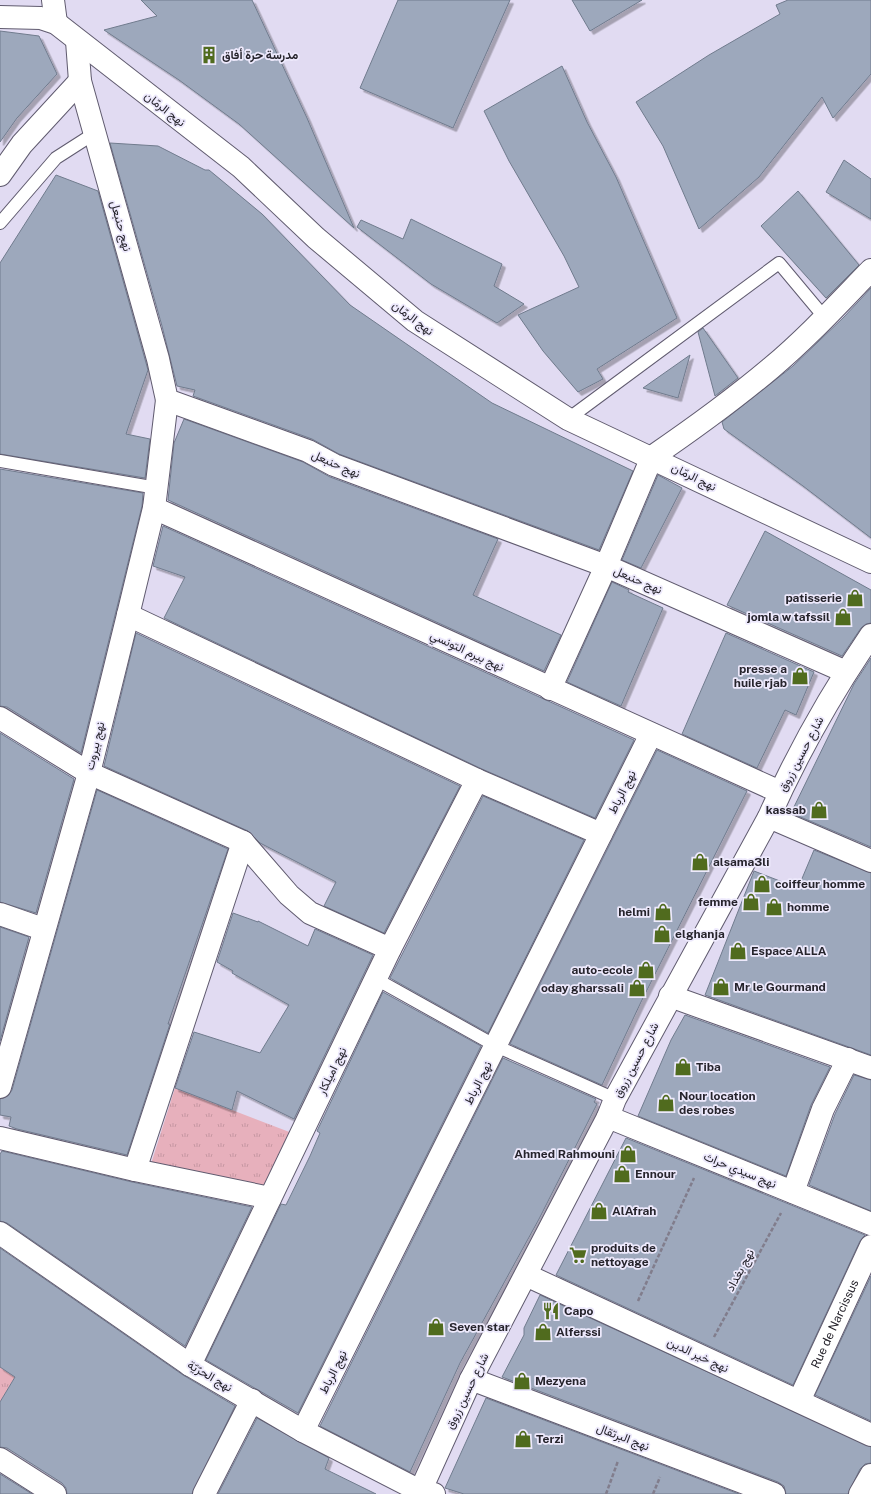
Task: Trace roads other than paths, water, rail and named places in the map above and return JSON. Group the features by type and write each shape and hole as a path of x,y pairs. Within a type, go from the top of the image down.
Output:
{"street":[{"path":"53,0 56,23"},
{"name":"نهج الرمّان","path":"0,18 41,18 56,23 241,167 316,238 414,321 568,419 652,457 871,562"},
{"name":"نهج حنبعل","path":"78,41 80,82 158,359 167,400 308,451 334,465 606,566 846,672"},
{"path":"0,175 22,144 80,82"},
{"path":"550,689 606,566 652,457 702,423 772,367 825,318 871,270"},
{"name":"نهج بيروت","path":"0,1087 89,773 128,615 155,498 167,400"},
{"name":"نهج بيرم التونسي","path":"155,498 550,689 780,792"},
{"path":"128,615 477,780 601,834"},
{"name":"شارع حسين زروق","path":"424,1493 472,1380 670,996 769,817 780,792 846,672 871,635"},
{"path":"0,718 89,773 243,842 289,896 310,913 390,949"},
{"name":"نهج الرباط","path":"304,1431 651,734"},
{"name":"نهج اميلكار","path":"190,1365 390,949 477,780"},
{"path":"769,817 871,861"},
{"path":"135,1170 243,842"},
{"path":"0,914 44,929"},
{"path":"670,996 871,1068"},
{"path":"793,1192 823,1109 848,1060"},
{"name":"نهج سيدي حراث","path":"612,1108 704,1156 871,1224"},
{"path":"0,1138 135,1170 270,1198"},
{"name":"نهج الحرّيّة","path":"0,1233 190,1365 304,1431 424,1493"},
{"name":"Rue de Narcissus","path":"798,1401 871,1246"},
{"name":"نهج خير الدين","path":"526,1275 871,1435"},
{"name":"نهج البرتقال","path":"472,1380 774,1494"},
{"path":"204,1494 252,1400"},
{"path":"0,1459 55,1494"},
{"path":"860,1494 871,1475"}],"lane":[{"path":"0,223 56,158 95,133"},
{"path":"568,419 779,263 825,318"},
{"path":"0,461 155,498"},
{"path":"376,979 496,1046 612,1108"}],"place":[{"name":"مدرسة حرة أفاق","path":"209,55"},
{"name":"patisserie","path":"855,598"},
{"name":"jomla w tafssil","path":"843,617"},
{"name":"presse a huile rjab","path":"800,676"},
{"name":"kassab","path":"819,810"},
{"name":"alsama3li","path":"700,862"},
{"name":"coiffeur homme","path":"762,884"},
{"name":"femme","path":"751,902"},
{"name":"homme","path":"774,907"},
{"name":"helmi","path":"663,912"},
{"name":"elghanja","path":"662,934"},
{"name":"Espace ALLA","path":"738,951"},
{"name":"auto-ecole","path":"646,970"},
{"name":"Mr le Gourmand","path":"721,987"},
{"name":"oday gharssali","path":"637,988"},
{"name":"Tiba","path":"683,1067"},
{"name":"Nour location des robes","path":"666,1103"},
{"name":"Ahmed Rahmouni","path":"628,1154"},
{"name":"Ennour","path":"622,1174"},
{"name":"AlAfrah","path":"599,1211"},
{"name":"produits de nettoyage","path":"578,1255"},
{"name":"Capo","path":"551,1311"},
{"name":"Seven star","path":"436,1327"},
{"name":"Alferssi","path":"543,1332"},
{"name":"Mezyena","path":"522,1381"},
{"name":"Terzi","path":"523,1439"}]}
